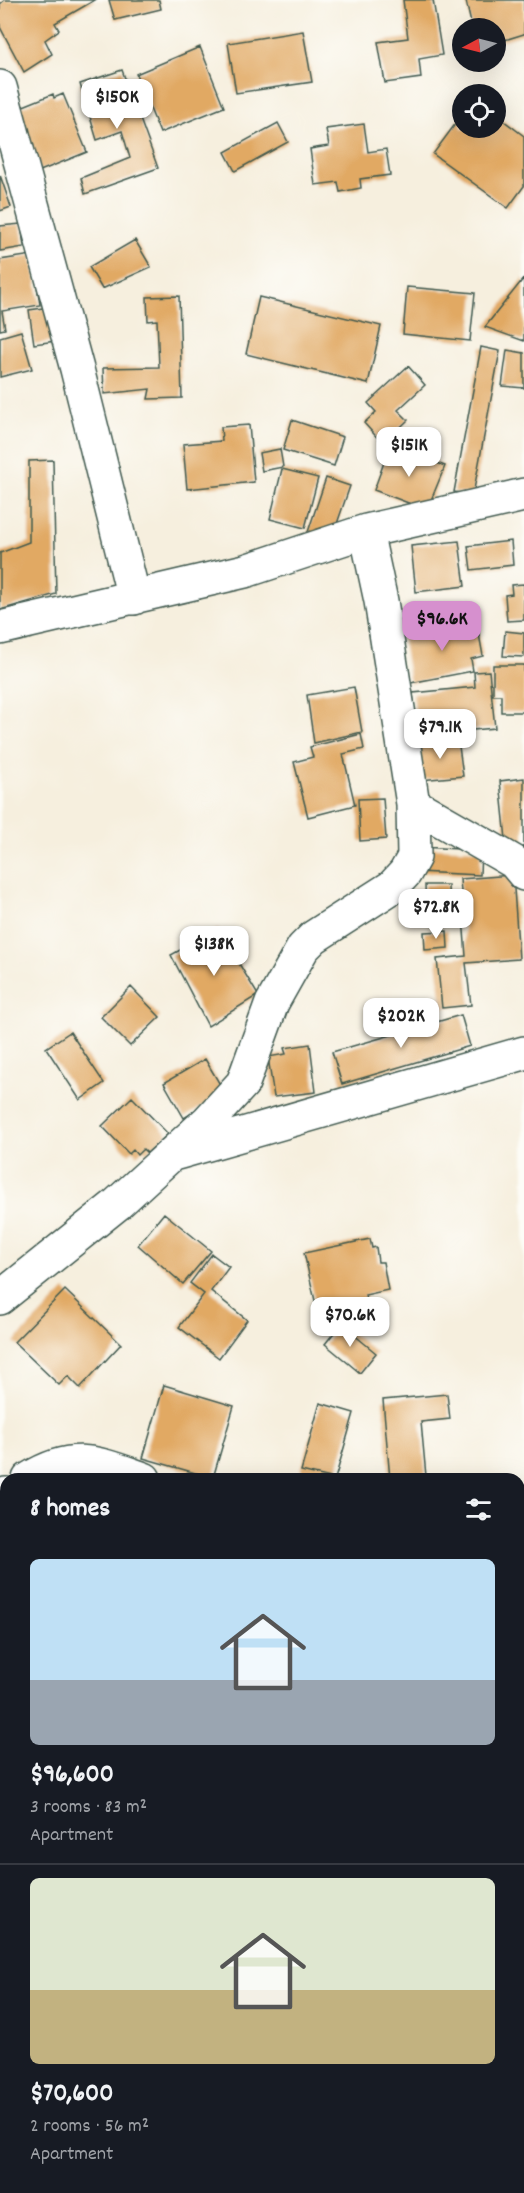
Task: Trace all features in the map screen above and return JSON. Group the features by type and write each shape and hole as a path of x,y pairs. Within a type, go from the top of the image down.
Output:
{"street":[{"path":"0,87 59,301 134,598"},
{"path":"0,628 245,571 366,531 524,495"},
{"path":"0,1298 116,1205 208,1121 243,1083 272,1003 303,948 314,937 392,887 405,873 414,857 413,804 381,601 366,531"},
{"path":"413,804 514,862 524,874"},
{"path":"171,1155 524,1053"},
{"path":"40,1473 65,1461 98,1463 127,1473"}],"building":[{"path":"5,0 95,0 55,23 59,30 45,40 52,54 24,72 0,27 0,4"},
{"path":"109,0 159,0 161,9 115,20"},
{"path":"403,0 433,0 442,55 419,59 421,78 385,83 378,42 408,38"},
{"path":"524,0 524,34 506,40 506,18 470,18 466,1"},
{"path":"303,31 312,82 236,93 228,43"},
{"path":"200,47 224,107 160,133 136,74"},
{"path":"122,70 158,168 85,194 81,178 130,158 122,131 97,140 80,84"},
{"path":"53,94 54,98 63,94 87,152 40,171 16,109"},
{"path":"506,122 524,136 524,186 508,208 433,154 452,128 452,138 506,138"},
{"path":"278,123 288,142 235,171 225,152"},
{"path":"364,124 368,152 386,149 390,175 360,179 361,188 340,192 338,182 315,185 310,149 329,146 326,129"},
{"path":"0,175 11,207 0,211"},
{"path":"21,224 24,247 0,251 0,226"},
{"path":"135,240 151,267 102,289 89,267"},
{"path":"32,255 40,305 2,311 5,329 0,330 0,260"},
{"path":"524,278 524,341 485,327"},
{"path":"407,287 475,293 470,341 403,334"},
{"path":"179,296 182,398 148,399 150,389 104,394 103,368 159,367 157,320 148,321 147,297"},
{"path":"259,297 381,326 368,384 246,354"},
{"path":"50,307 56,341 34,344 29,310"},
{"path":"21,331 32,369 0,377 0,337"},
{"path":"481,347 500,351 473,495 454,492"},
{"path":"507,350 524,353 524,388 502,386"},
{"path":"408,366 425,385 398,410 408,420 383,444 364,423 376,412 368,403"},
{"path":"292,420 343,437 334,466 283,450"},
{"path":"249,425 254,482 187,489 183,444 222,441 221,427"},
{"path":"390,446 445,466 427,510 374,490"},
{"path":"280,449 283,467 262,471 259,453"},
{"path":"53,460 56,594 0,610 0,553 29,542 29,461"},
{"path":"282,469 318,478 305,528 270,519"},
{"path":"326,478 350,486 331,541 308,532"},
{"path":"459,541 465,586 416,592 411,546"},
{"path":"511,541 513,565 471,570 468,546"},
{"path":"524,584 524,620 507,621 505,595 512,594 511,585"},
{"path":"477,623 483,656 471,659 473,671 410,683 402,636"},
{"path":"505,631 524,633 524,657 503,656"},
{"path":"493,665 524,665 524,712 501,712 501,695 493,695"},
{"path":"489,671 495,728 417,735 413,693 475,687 474,672"},
{"path":"354,687 362,732 314,743 307,695"},
{"path":"361,734 364,749 343,754 355,805 308,817 294,762 313,757 310,747"},
{"path":"458,739 463,776 420,780 417,743"},
{"path":"524,778 524,847 507,849 500,781"},
{"path":"383,798 386,839 360,841 358,799"},
{"path":"418,847 481,850 480,875 417,872"},
{"path":"513,875 519,959 466,963 471,1005 442,1008 437,959 466,956 460,879"},
{"path":"425,885 448,885 449,920 426,920"},
{"path":"218,929 258,995 208,1026 171,955"},
{"path":"447,931 448,948 425,950 424,932"},
{"path":"131,987 160,1017 130,1046 101,1017"},
{"path":"461,1015 470,1046 342,1084 332,1052"},
{"path":"70,1032 104,1083 80,1100 46,1048"},
{"path":"310,1044 316,1092 274,1097 268,1057 286,1054 284,1048"},
{"path":"205,1059 225,1093 184,1118 164,1083"},
{"path":"132,1097 168,1134 147,1153 143,1149 137,1155 133,1150 129,1154 102,1126"},
{"path":"164,1213 211,1251 183,1284 138,1245"},
{"path":"370,1239 372,1248 376,1247 378,1262 383,1262 388,1290 365,1295 368,1306 319,1318 304,1253"},
{"path":"212,1254 229,1267 211,1291 247,1320 219,1358 179,1327 204,1294 190,1283"},
{"path":"65,1290 121,1344 80,1388 68,1376 59,1385 14,1342"},
{"path":"341,1324 376,1353 360,1373 325,1344"},
{"path":"164,1385 234,1406 214,1473 196,1473 143,1458"},
{"path":"447,1394 450,1419 421,1422 426,1473 389,1473 383,1400"},
{"path":"320,1403 354,1413 337,1473 301,1471"}]}
